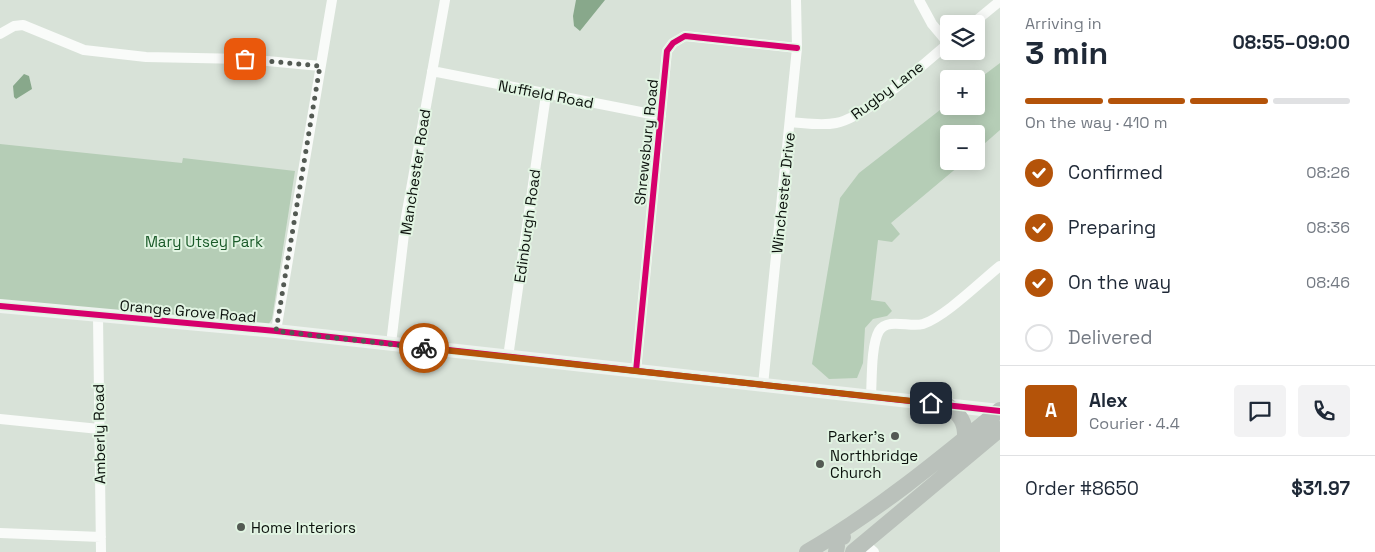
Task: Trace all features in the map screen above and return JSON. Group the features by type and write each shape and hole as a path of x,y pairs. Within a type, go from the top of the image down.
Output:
{"main road":[{"path":"948,405 961,416 965,424 965,439"},
{"path":"807,552 835,544 1000,411"},
{"path":"864,549 1000,429"},
{"path":"864,549 872,523 893,496"},
{"path":"835,544 864,549"}],"street":[{"path":"276,331 332,0"},
{"name":"Manchester Road","path":"391,344 406,217 445,0"},
{"name":"Winchester Drive","path":"763,385 797,48 796,0"},
{"path":"919,0 932,24 940,34"},
{"path":"983,15 1000,1"},
{"path":"0,34 14,26 23,25 84,50 146,57 245,59 320,66"},
{"name":"Shrewsbury Road","path":"636,371 667,51 673,43 685,36 797,48"},
{"name":"Rugby Lane","path":"790,122 824,124 836,123 855,117 940,49"},
{"name":"Nuffield Road","path":"432,71 546,95 661,116"},
{"name":"Edinburgh Road","path":"508,357 546,95"},
{"path":"871,396 875,341 880,329 888,324 922,324 944,311 1000,266"},
{"name":"Orange Grove Road","path":"0,306 276,331 1000,411"},
{"name":"Amberly Road","path":"98,316 101,552"},
{"path":"0,419 99,429"},
{"path":"0,533 101,537"}],"green space":[{"path":"1000,63 1000,130 985,143 985,125 940,125 940,170 954,170 891,223 900,234 892,242 878,240 871,300 885,302 892,311 887,316 873,319 865,328 863,363 857,378 829,379 812,364 840,198 859,173 940,110 940,115 985,115 985,74"},
{"name":"Mary Utsey Park","path":"0,144 182,163 183,158 295,171 272,319 268,325 0,301"}],"shaded area":[{"path":"576,0 605,0 580,31 574,26 573,16"},
{"path":"24,74 29,76 32,89 16,99 13,86"}],"cycle path":[{"path":"636,371 667,51 673,43 685,36 797,48"},
{"path":"0,306 276,331 1000,411"}],"way so far":[{"path":"245,59 320,66 276,331 424,348"}],"place":[{"name":"Parker's","path":"895,436"},
{"name":"Northbridge Church","path":"820,464"},
{"name":"Home Interiors","path":"241,527"}],"route":[{"path":"424,348 931,403"}]}
